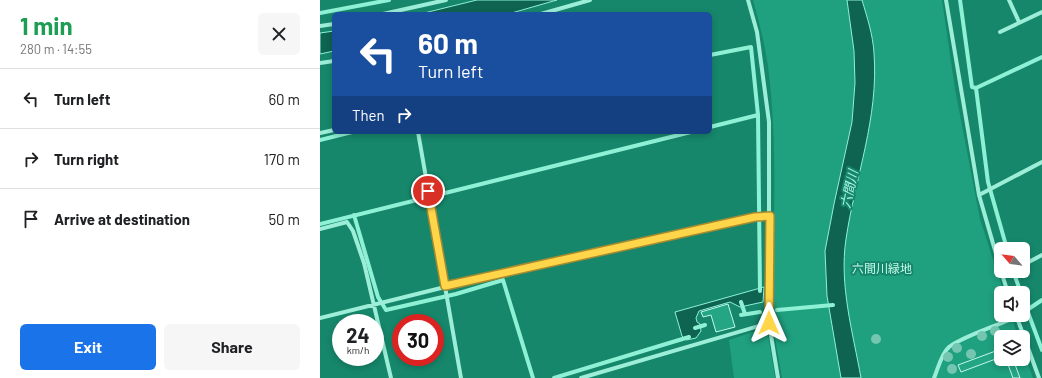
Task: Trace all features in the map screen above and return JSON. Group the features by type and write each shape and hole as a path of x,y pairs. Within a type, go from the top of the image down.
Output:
{"street":[{"path":"391,12 446,0"},
{"path":"548,12 590,0"},
{"path":"748,0 757,32 769,122 769,323 778,378"},
{"path":"946,0 979,195 994,247"},
{"path":"1009,0 1019,22"},
{"path":"1000,32 1042,12"},
{"path":"320,26 332,24"},
{"path":"320,63 332,61"},
{"path":"320,133 332,130"},
{"path":"418,134 462,378"},
{"path":"979,195 1042,162"},
{"path":"320,318 445,286 755,217 770,216"},
{"path":"320,229 347,222 353,231 376,304 391,378"},
{"path":"1030,261 1042,255"},
{"path":"934,378 943,356 949,347 1003,322"},
{"path":"1019,322 1039,378"},
{"path":"581,378 769,323"}],"green space":[{"name":"六間川緑地","path":"753,0 942,0 955,89 980,219 994,262 994,278 999,278 1002,286 994,286 994,322 1013,322 1016,330 994,330 994,366 1029,366 1033,378 782,378 774,331 773,305 774,161 772,103 766,55"},
{"path":"763,330 768,335 775,378 734,378 729,340"}],"water":[{"path":"477,0 557,0 515,12 428,12"},
{"name":"六間川","path":"847,0 862,0 871,33 875,77 870,124 850,216 844,256 844,274 848,309 861,378 841,378 827,296 825,251 852,122 855,83 854,51"},
{"path":"332,31 332,51 320,54 320,33"},
{"path":"764,287 763,302 740,307 730,302 699,311 696,318 697,322 700,324 701,331 696,338 686,340 682,336 675,312"}],"building":[{"path":"728,304 735,327 716,332 711,315 703,317 701,312"},
{"path":"994,352 994,360 961,372 958,365"},
{"path":"1009,366 1016,366 1020,378 1013,378"}],"waterway":[{"path":"320,13 389,0"},
{"path":"960,0 972,87 976,88 1042,57"},
{"path":"712,55 751,47 758,115 760,291"},
{"path":"976,88 988,182 1005,242"},
{"path":"712,126 758,115"},
{"path":"320,140 344,134"},
{"path":"320,224 683,134"},
{"path":"354,215 378,297 386,310 456,294 503,280 533,378"},
{"path":"1016,278 1018,286"},
{"path":"1030,308 1042,300"},
{"path":"741,302 745,314"},
{"path":"777,310 833,305"},
{"path":"741,315 760,312"},
{"path":"1030,318 1042,350"},
{"path":"695,328 705,325"},
{"path":"554,378 689,337"}],"route":[{"path":"428,191 445,286 755,217 770,216 769,323"}]}
